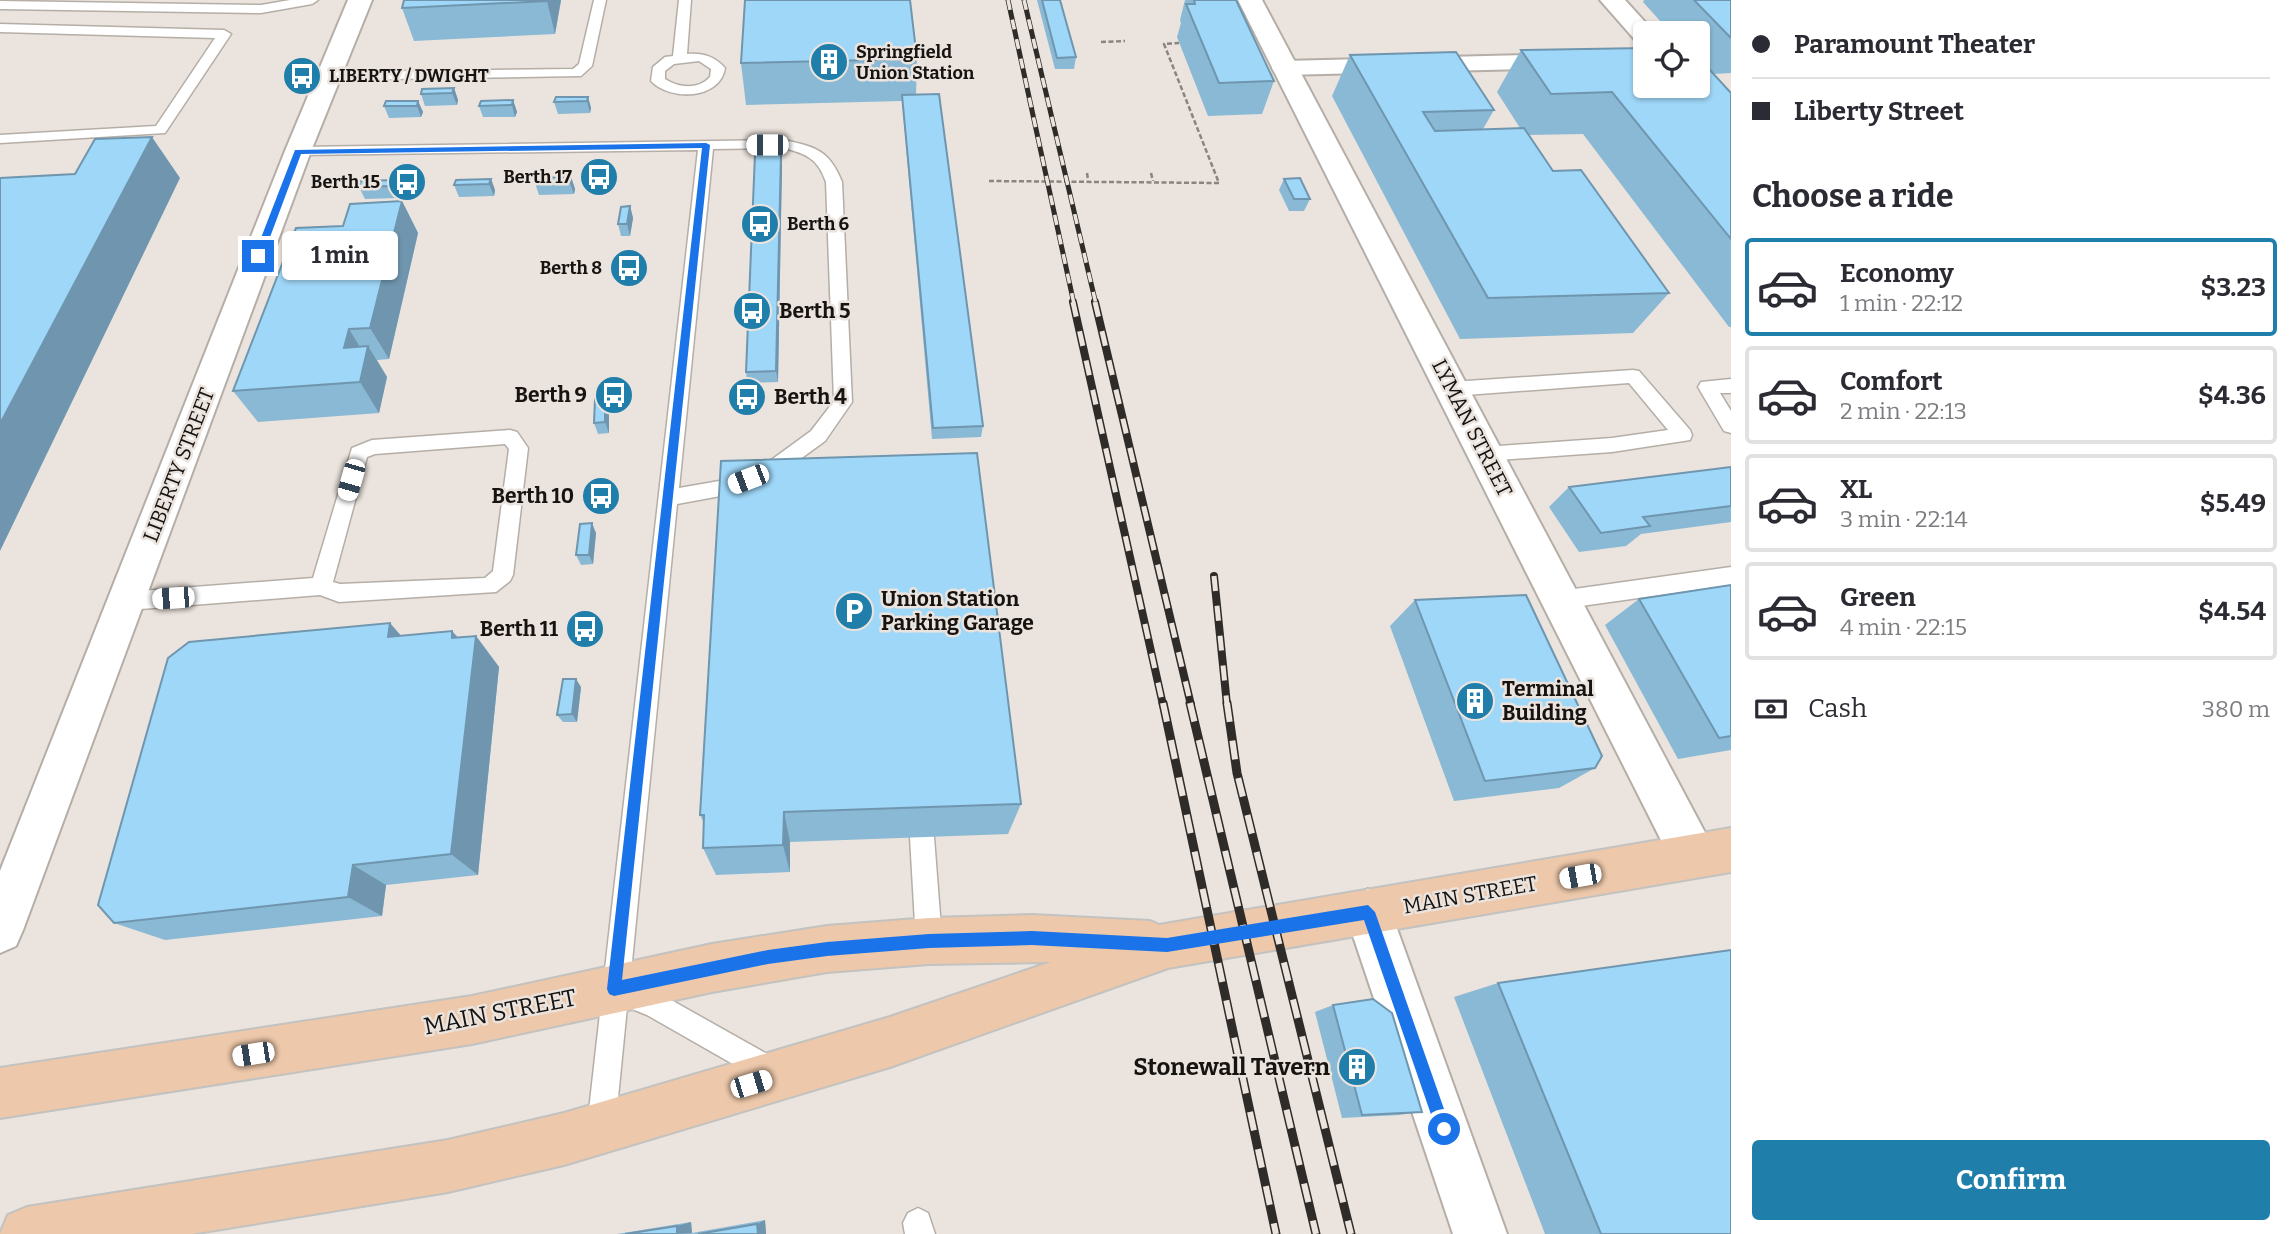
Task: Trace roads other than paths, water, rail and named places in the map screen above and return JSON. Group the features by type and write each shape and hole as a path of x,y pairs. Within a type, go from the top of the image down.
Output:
{"main road":[{"name":"LIBERTY STREET","path":"0,930 298,151 360,0"},
{"name":"LYMAN STREET","path":"1250,0 1560,600 1712,853"},
{"path":"1612,0 1633,23"},
{"path":"1283,68 1633,59"},
{"name":"MAIN STREET","path":"27,1234 448,1166 601,1128 890,1042 1167,945 1712,853"},
{"path":"1368,912 1480,1234"},
{"name":"MAIN STREET","path":"0,1093 472,1020 768,957 929,941 1032,938 1167,945"}],"lane":[{"path":"0,5 261,9 312,0"},
{"path":"329,76 576,73 585,66 600,0"},
{"path":"680,58 685,0"},
{"path":"0,28 223,34 160,130 0,139"},
{"path":"298,151 785,144 816,151 828,163 834,182 843,402 818,436 770,471 726,487 668,498"},
{"path":"601,1128 706,145"},
{"path":"1452,389 1633,376 1682,435 1612,444 1485,454"},
{"path":"1731,386 1707,387 1731,426"},
{"path":"128,601 321,586 339,593 489,586 503,575 519,447 510,437 372,447 359,453 321,586"},
{"path":"1560,600 1731,576"},
{"path":"922,837 929,941"},
{"path":"614,989 655,1005 779,1076"}],"railway":[{"path":"1008,0 1074,304"},
{"path":"1024,0 1096,304"},
{"path":"1073,302 1163,705"},
{"path":"1095,302 1191,705"},
{"path":"1214,576 1227,705"},
{"path":"1163,703 1276,1234"},
{"path":"1190,703 1316,1234"},
{"path":"1227,703 1237,773 1351,1234"}],"place":[{"name":"Springfield Union Station","path":"829,62"},
{"name":"LIBERTY / DWIGHT","path":"302,76"},
{"name":"Berth 17","path":"599,177"},
{"name":"Berth 15","path":"407,182"},
{"name":"Berth 6","path":"760,224"},
{"name":"Berth 8","path":"629,268"},
{"name":"Berth 5","path":"752,311"},
{"name":"Berth 9","path":"614,395"},
{"name":"Berth 4","path":"747,397"},
{"name":"Berth 10","path":"601,496"},
{"name":"Union Station Parking Garage","path":"854,611"},
{"name":"Berth 11","path":"585,629"},
{"name":"Terminal Building","path":"1475,701"},
{"name":"Stonewall Tavern","path":"1357,1067"}]}
